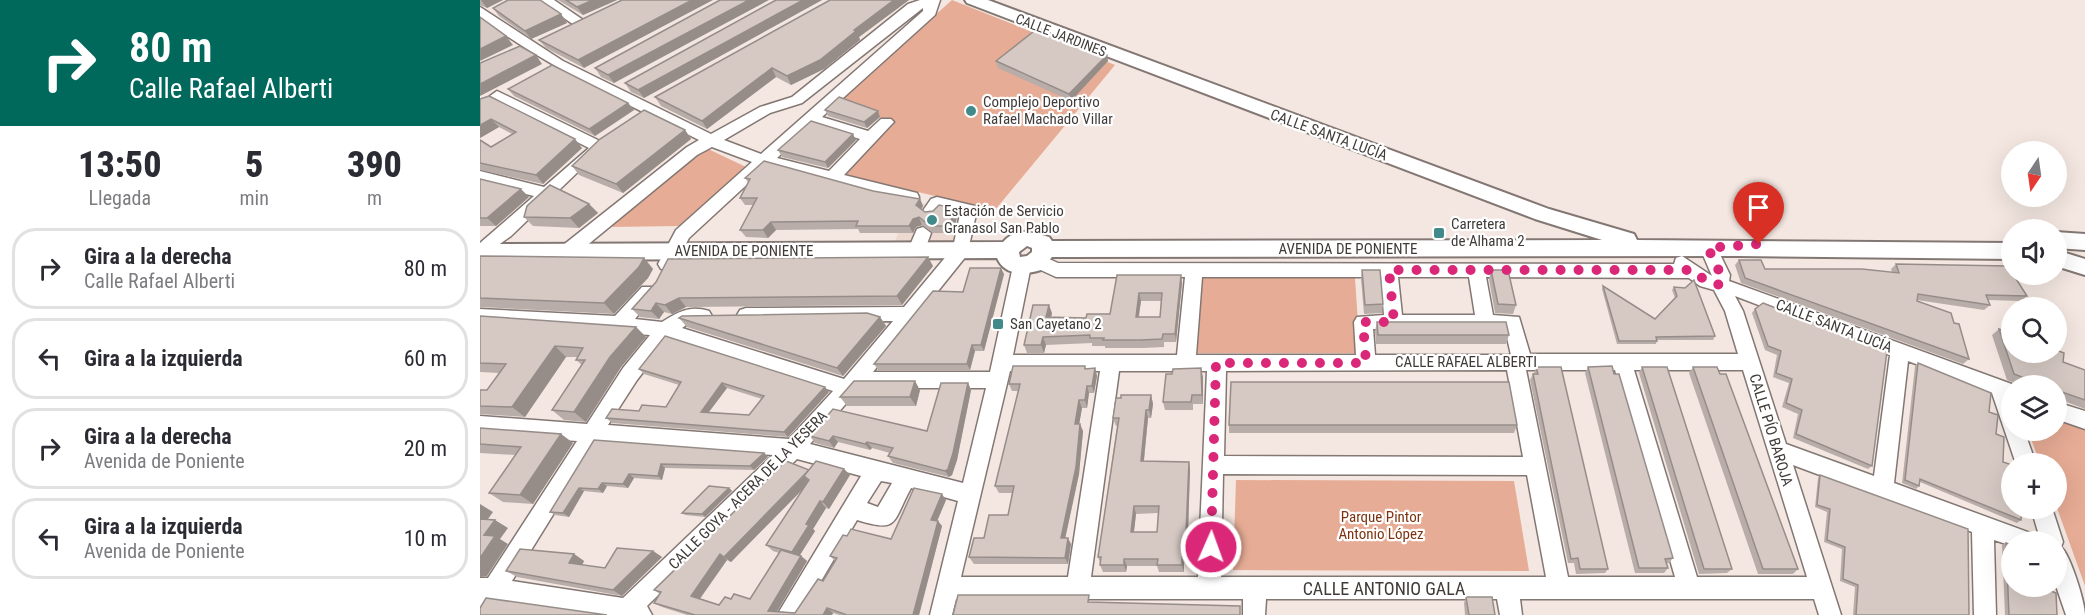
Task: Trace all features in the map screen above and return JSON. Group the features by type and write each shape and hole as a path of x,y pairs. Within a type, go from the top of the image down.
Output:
{"main road":[{"name":"CALLE JARDINES","path":"973,0 1116,55"},
{"name":"CALLE SANTA LUCÍA","path":"1116,55 1550,220 1658,248"},
{"name":"CALLE SANTA LUCÍA","path":"1550,220 1587,248"},
{"path":"1545,248 1550,220"},
{"path":"1739,248 1759,244 1851,240 2001,241"},
{"name":"AVENIDA DE PONIENTE","path":"491,247 568,251 674,251 920,242 961,250 1028,256 1299,249 1739,248"},
{"path":"1739,248 2001,251"}],"street":[{"path":"545,0 587,21 564,32"},
{"path":"568,251 692,151 765,110 797,100 913,7 932,1 930,12 682,234 656,284 619,324"},
{"path":"504,7 484,17 558,64 615,92 650,105 712,139 755,158 912,197"},
{"path":"508,56 545,41"},
{"path":"538,75 558,64"},
{"path":"585,77 605,66"},
{"path":"615,92 634,81"},
{"path":"480,105 518,86"},
{"path":"497,96 597,146"},
{"path":"630,122 650,105"},
{"path":"810,119 871,137"},
{"path":"831,178 886,122"},
{"path":"491,247 611,135"},
{"path":"480,177 547,193"},
{"path":"930,212 937,203 969,210 961,250"},
{"name":"CALLE SANTA LUCÍA","path":"1658,248 1706,281 2001,388"},
{"name":"CALLE PÍO BAROJA","path":"1708,248 1721,275 1720,285 1734,311 1830,615"},
{"path":"1299,249 1368,270"},
{"name":"CALLE GOYA - ACERA DE LA YESERA","path":"630,613 793,449 851,384 961,250"},
{"path":"941,615 1028,256"},
{"name":"AVENIDA DE PONIENTE","path":"1028,256 1056,270 1692,270"},
{"name":"AVENIDA DE PONIENTE","path":"1389,270 1394,322"},
{"path":"1476,270 1485,322"},
{"path":"1186,363 1194,271"},
{"path":"480,610 487,589 630,374 665,330 686,316 887,313 909,315"},
{"name":"CALLE RAFAEL ALBERTI","path":"480,316 619,324 665,330 851,384 1111,363 1749,362"},
{"path":"1366,363 1363,322 1513,322 1535,466 1559,588"},
{"path":"1883,489 1900,351"},
{"path":"1622,362 1689,588"},
{"path":"1077,588 1111,363"},
{"path":"1209,588 1216,363"},
{"path":"2067,414 2085,420"},
{"path":"480,425 785,447 970,494"},
{"path":"1777,450 2001,532"},
{"path":"1213,465 1535,466"},
{"path":"788,615 876,470"},
{"path":"852,509 883,518 906,478"},
{"path":"1983,525 1985,615"},
{"path":"2067,587 2077,615"},
{"name":"CALLE ANTONIO GALA","path":"948,588 1820,588"},
{"path":"1254,615 1255,588"},
{"path":"1507,588 1511,615"},
{"path":"487,589 630,613"}],"shaded area":[{"name":"Estación de Servicio Granasol San Pablo","path":"911,201 963,212 955,241 895,241"}],"green space":[{"name":"Complejo Deportivo Rafael Machado Villar","path":"952,0 1115,65 995,210 845,175 845,168 891,122 839,101"},
{"path":"706,148 746,167 680,226 610,227"},
{"path":"1200,278 1355,278 1360,353 1195,353"},
{"path":"2067,424 2085,430 2085,586 2061,519 2067,519 2067,453 2036,453 2032,441 2067,441"},
{"name":"Parque Pintor Antonio López","path":"1236,480 1514,481 1529,571 1233,570"}],"building":[{"path":"508,0 540,0 561,14 525,31 493,8"},
{"path":"566,0 593,0 577,7"},
{"path":"622,0 692,0 578,60 539,40"},
{"path":"720,0 749,0 608,75 595,68"},
{"path":"776,0 803,0 638,90 625,83"},
{"path":"830,0 894,0 854,30 856,31 820,60 787,76 772,68 702,121 655,97"},
{"path":"480,17 506,36 480,49"},
{"path":"1038,28 1107,55 1069,94 996,61"},
{"path":"520,46 536,55 480,84 480,63"},
{"path":"552,65 628,103 589,129 508,89"},
{"path":"489,96 575,139 536,175 480,163 480,140 491,147 516,132 491,119 480,125 480,99"},
{"path":"839,97 878,111 864,122 825,110"},
{"path":"644,110 685,130 616,184 572,166 600,139"},
{"path":"811,121 853,134 825,162 778,150"},
{"path":"764,161 873,191 920,199 916,205 925,212 933,211 939,205 954,208 950,226 930,226 919,217 913,219 909,226 856,226 858,221 771,222 763,230 740,230 757,198 740,198 750,179 745,178"},
{"path":"480,179 521,189 487,218 480,218"},
{"path":"550,185 589,204 570,218 524,217 527,206"},
{"path":"480,256 644,258 639,267 604,303 480,298"},
{"path":"928,257 897,296 679,298 665,305 656,303 651,311 632,309 656,282 668,259"},
{"path":"1739,260 1761,260 1765,269 1862,269 1899,273 1896,264 2001,266 2001,285 2020,285 2027,296 1986,295 1990,305 1918,294 1917,301 1951,313 1954,323 1959,324 1969,359 1745,278"},
{"path":"970,268 1001,268 981,345 972,345 967,364 874,364 933,291 963,292"},
{"path":"1362,270 1380,270 1383,304 1365,305"},
{"path":"1491,270 1508,270 1516,305 1498,304"},
{"path":"1117,275 1181,275 1175,334 1163,334 1162,339 1141,340 1103,340 1104,338 1090,338 1090,335 1043,337 1041,345 1024,345 1033,305 1049,305 1046,317 1086,318 1087,314 1110,314","holes":["1139,293 1162,293 1160,317 1136,317"]},
{"path":"1694,280 1715,336 1656,337 1657,341 1619,341 1603,286 1655,319 1677,296 1674,287 1685,288"},
{"path":"1763,303 1887,351 1872,466 1796,434 1802,410 1786,403 1792,379 1776,373 1781,351 1768,346 1755,309"},
{"path":"867,313 880,317 837,368 679,318 682,316"},
{"path":"480,316 636,327 610,357 574,412 552,410 585,360 576,360 583,348 555,346 512,407 480,406 480,390 487,390 506,364 480,363"},
{"path":"1377,322 1506,322 1509,335 1378,335"},
{"path":"665,336 825,387 784,432 606,418 612,409 639,411 642,405 666,407 681,382 639,369","holes":["722,383 764,396 749,415 701,412"]},
{"path":"1918,363 1991,393 1989,412 1998,415 1996,434 2001,436 2001,441 2004,441 2003,453 2001,453 2001,512 1920,479 1919,486 1905,480"},
{"path":"2010,363 2066,363 2085,370 2085,400 2067,394 2067,375 2014,374"},
{"path":"1013,366 1095,368 1092,386 1087,386 1085,400 1079,400 1075,424 1080,424 1076,467 1061,538 1068,538 1065,558 969,557 974,538 984,538 989,515 1008,515 1014,486 995,486 1020,384 1009,384"},
{"path":"1612,366 1614,374 1619,374 1673,558 1665,559 1668,568 1639,568 1588,367"},
{"path":"1536,367 1561,367 1608,569 1580,569 1578,558 1571,559 1533,374 1538,374"},
{"path":"1642,367 1667,367 1732,569 1704,569"},
{"path":"1693,367 1717,367 1720,374 1726,374 1798,569 1763,569"},
{"path":"1201,368 1202,395 1192,395 1191,402 1163,402 1166,374 1172,374 1173,369"},
{"path":"854,381 915,381 910,397 840,397"},
{"path":"1231,382 1509,382 1517,425 1229,425"},
{"path":"941,383 968,383 953,453 948,469 945,471 888,456 893,448 833,436 829,441 810,436 833,409 927,431"},
{"path":"1121,395 1151,395 1149,410 1146,410 1141,461 1189,462 1185,557 1182,557 1182,565 1157,565 1158,559 1124,559 1124,565 1100,565 1101,557 1098,557 1119,418 1113,418 1116,398 1121,398","holes":["1134,506 1159,506 1157,532 1131,532"]},
{"path":"480,428 561,434 520,495 489,493 521,447 480,444"},
{"path":"594,440 764,453 750,466 661,464 658,476 629,474 623,484 602,483 598,489 579,488 563,513 550,512"},
{"path":"786,461 809,470 724,557 720,554 691,596 719,605 725,597 731,599 734,594 750,599 781,550 801,556 768,611 795,613 818,579 823,581 837,558 830,556 843,535 847,536 851,529 891,539 914,488 942,494 931,520 938,521 913,615 847,615 827,608 823,615 695,615 654,603 661,592 654,590"},
{"path":"816,461 844,469 823,502 820,501 806,524 809,525 792,552 766,545 809,480 804,476"},
{"path":"1820,475 1968,529 1969,615 1856,615 1858,585 1843,579 1845,547 1827,540 1830,509 1817,505"},
{"path":"709,486 729,488 702,514 682,513"},
{"path":"480,519 495,520 484,535 495,536 480,558"},
{"path":"617,548 653,551 613,590 506,571 520,549 574,554 569,563 605,568"},
{"path":"958,595 1089,595 1088,602 1240,606 1240,615 953,615"},
{"path":"1466,597 1492,597 1495,615 1469,615"},
{"path":"2008,597 2056,597 2057,615 2009,615"},
{"path":"486,598 607,615 480,615 480,608"}],"place":[{"name":"Complejo Deportivo Rafael Machado Villar","path":"971,111"},
{"name":"Estación de Servicio Granasol San Pablo","path":"932,220"},
{"name":"Carretera de Alhama 2","path":"1439,233"},
{"name":"San Cayetano 2","path":"998,324"}],"route":[{"path":"1211,547 1216,363 1366,363 1363,322 1394,322 1389,270 1692,270 1706,281 1720,285 1721,275 1708,248 1739,248 1759,244"}]}
